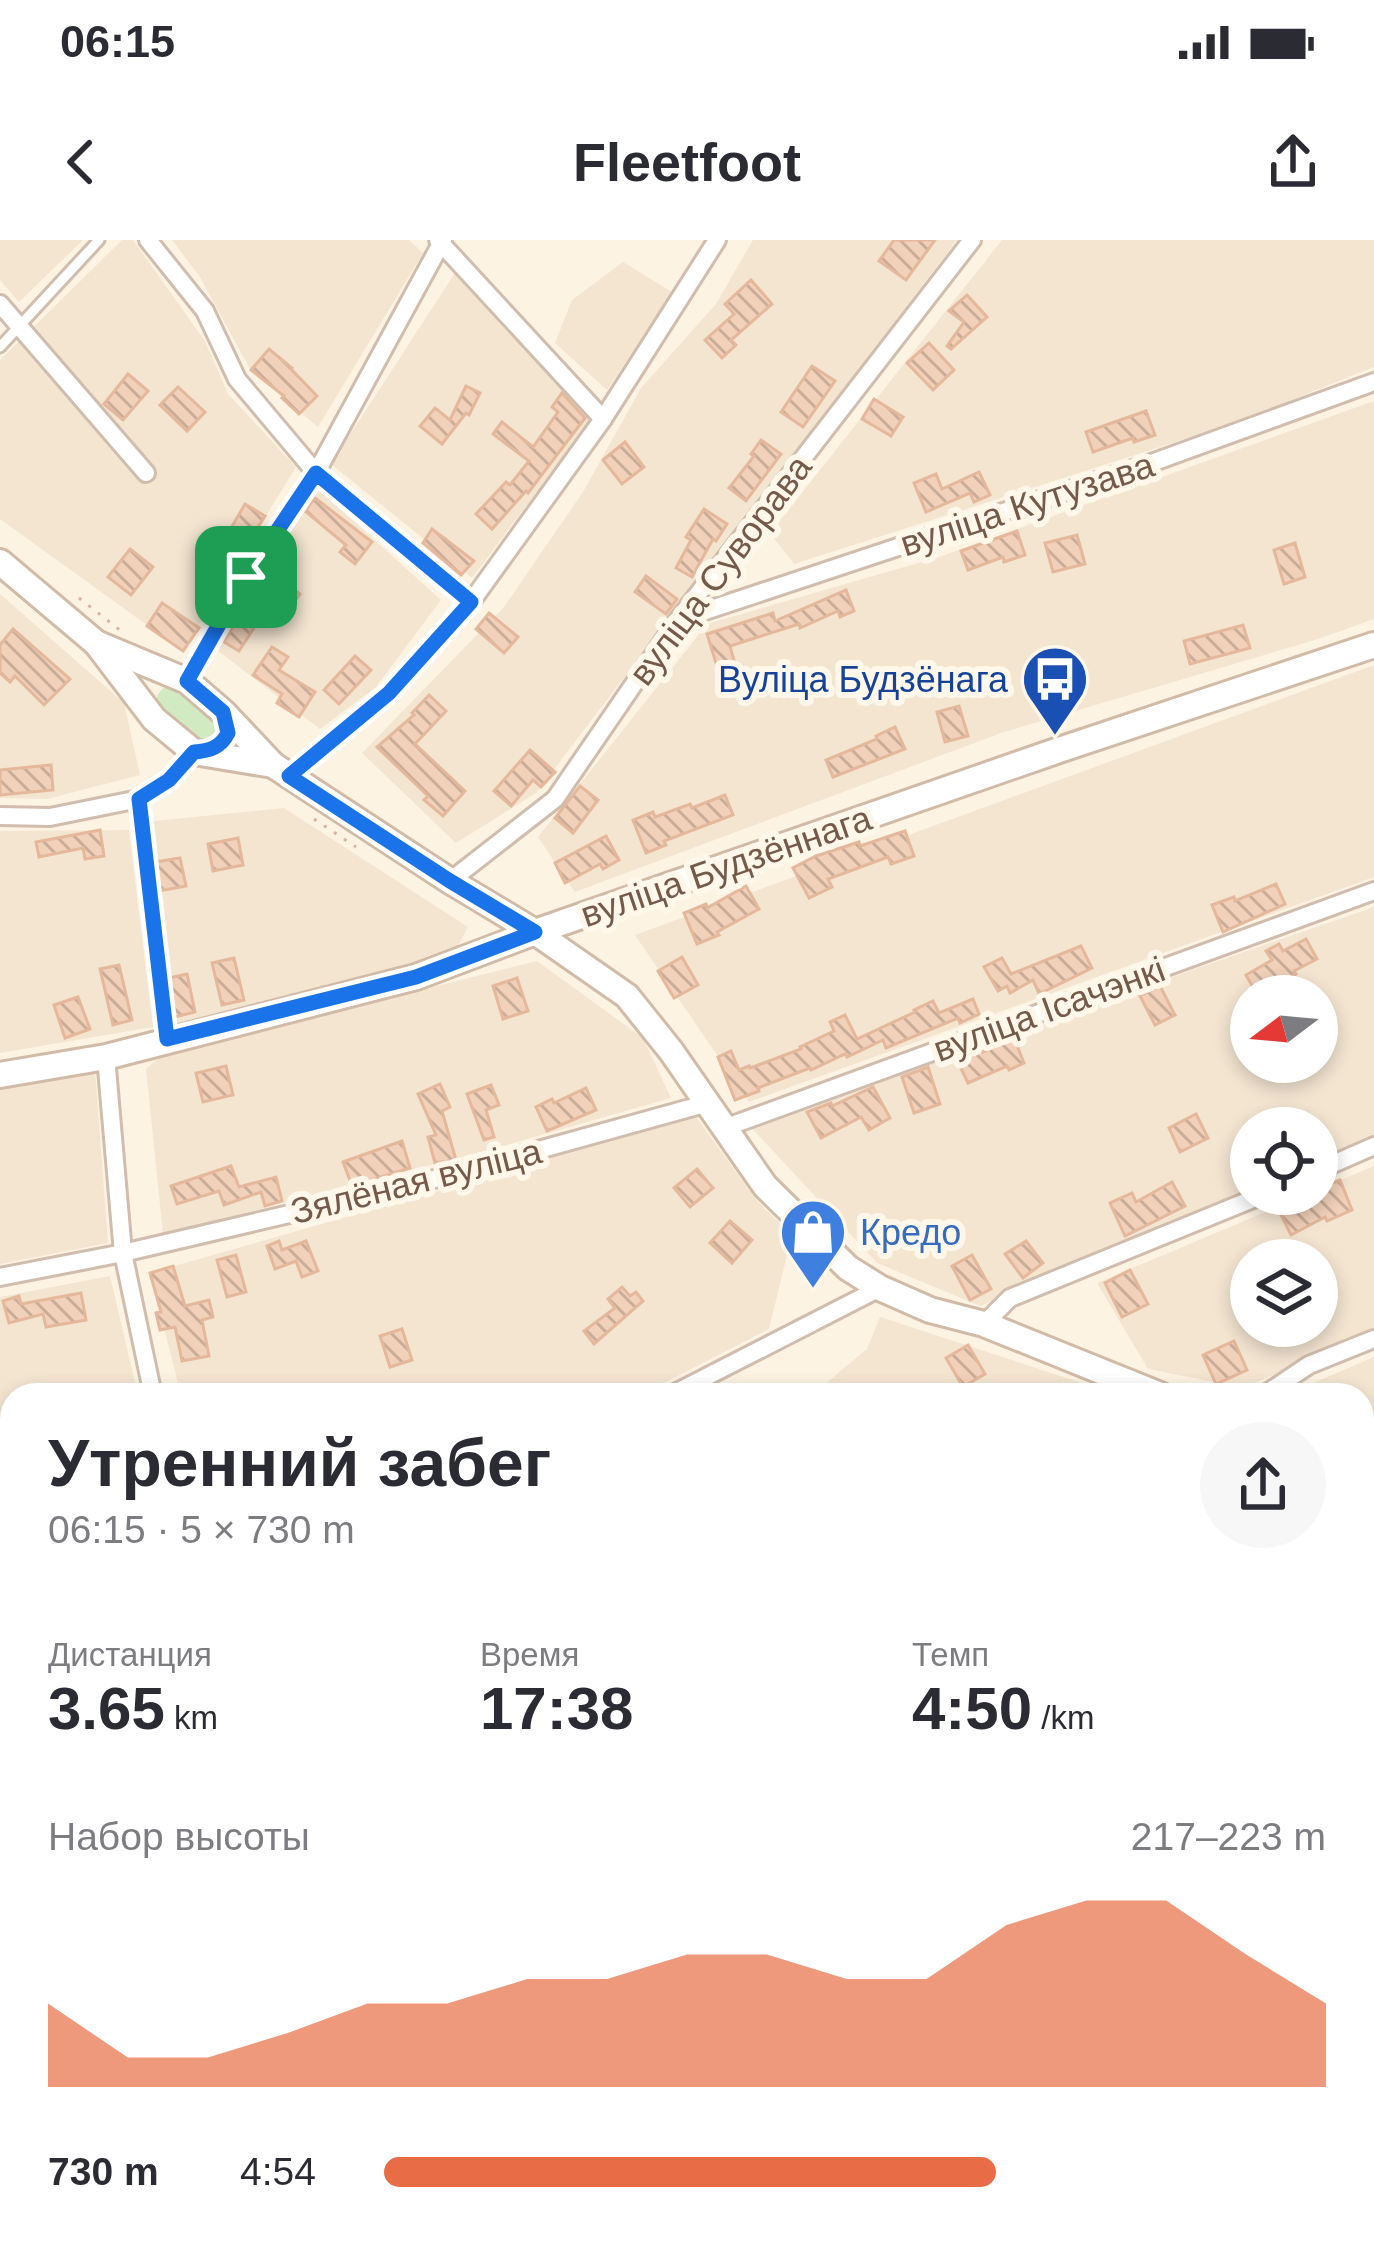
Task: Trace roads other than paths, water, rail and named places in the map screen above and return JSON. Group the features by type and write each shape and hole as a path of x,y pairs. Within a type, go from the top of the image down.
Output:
{"street":[{"path":"148,240 205,311 237,379 316,473 471,602"},
{"path":"0,562 96,644 154,719 194,752 281,770 389,693 471,602 603,419 717,240"},
{"name":"вуліца Суворава","path":"450,881 555,799 677,621 972,240"},
{"path":"154,719 154,689 159,682 181,678 316,473 441,241 603,419"},
{"path":"0,304 146,473"},
{"name":"вуліца Кутузава","path":"677,621 1154,463 1374,382"},
{"path":"96,644 181,678 281,770 535,932 626,996 765,1186 848,1268 930,1310 984,1324 1130,1383"},
{"name":"вуліца Будзённага","path":"0,1075 106,1057 416,977 1059,750 1374,645"},
{"path":"0,816 50,817 139,799 169,780 194,752 208,751 224,740 228,733 223,712"},
{"name":"вуліца Ісачэнкі","path":"724,1128 1374,891"},
{"path":"106,1057 123,1253 150,1383"},
{"name":"Зялёная вуліца","path":"0,1277 409,1186 707,1103"},
{"path":"1338,1162 1374,1146"},
{"path":"984,1324 1010,1298 1230,1208"},
{"path":"694,1383 880,1288"},
{"path":"1282,1383 1309,1365 1374,1339"}],"lane":[{"path":"0,346 100,240"},
{"path":"139,799 167,1039"}],"place":[{"name":"Вуліца Будзёнага","path":"1055,738"},
{"name":"Кредо","path":"813,1291"}]}
